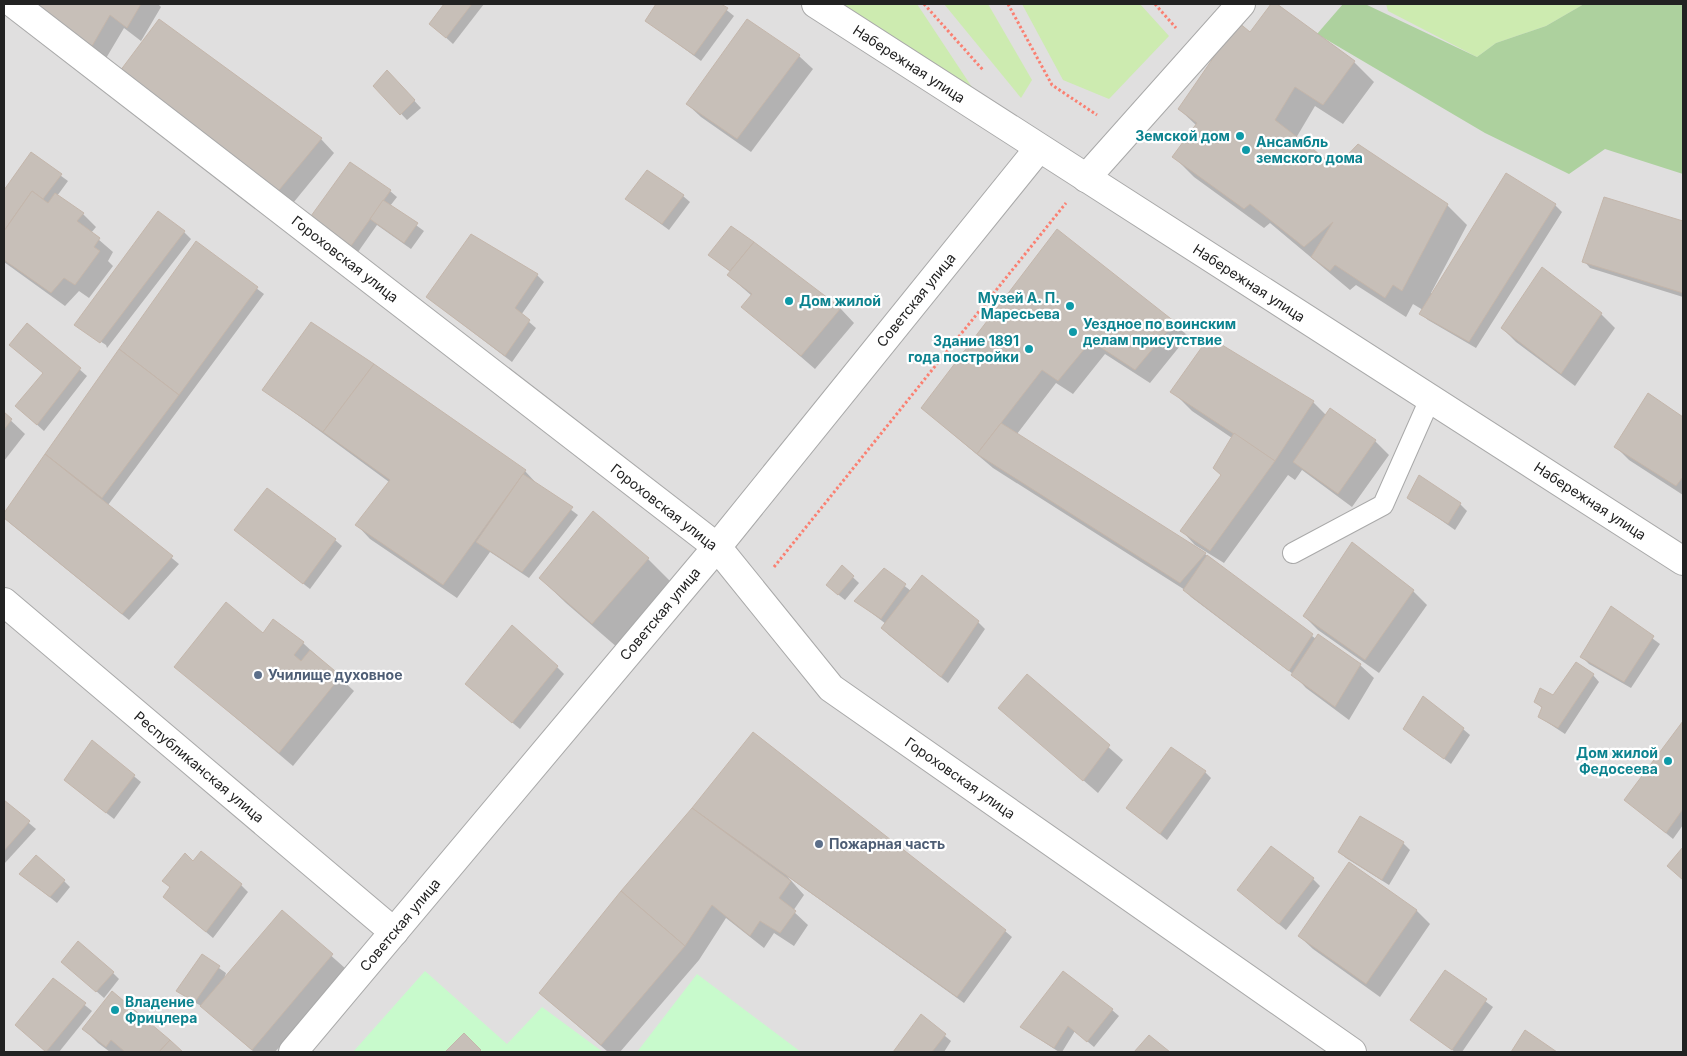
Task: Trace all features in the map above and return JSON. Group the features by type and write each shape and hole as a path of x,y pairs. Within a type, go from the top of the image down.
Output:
{"street":[{"name":"Гороховская улица","path":"14,4 716,546 831,688 1352,1052"},
{"name":"Набережная улица","path":"816,4 1683,561"},
{"path":"1086,178 1241,4"},
{"name":"Советская улица","path":"293,1052 716,546 1039,148"},
{"name":"Республиканская улица","path":"4,602 394,932"}],"lane":[{"path":"1293,553 1383,505 1430,399"}],"path":[{"path":"1008,4 1052,85 1126,134"},
{"path":"754,592 1086,178"}],"shaded area":[{"path":"4,4 1683,4 1683,1052 4,1052"}],"green space":[{"path":"824,4 917,4 993,119"},
{"path":"944,4 988,4 1032,80 1021,98"},
{"path":"1022,4 1140,4 1169,36 1109,99 1063,80"},
{"path":"1343,4 1365,4 1477,57 1496,43 1546,26 1584,4 1683,4 1683,174 1605,149 1569,174 1485,133 1317,34"},
{"path":"1386,4 1584,4 1546,26 1496,43 1477,57 1388,11"},
{"path":"425,971 507,1044 542,1007 603,1052 353,1052"},
{"path":"697,974 801,1052 637,1052"}],"building":[{"path":"22,4 141,4 127,28 110,15 88,53"},
{"path":"444,4 472,4 446,38 429,24"},
{"path":"656,4 721,4 728,8 694,55 645,21"},
{"name":"Ансамбль земского дома","path":"1271,4 1277,4 1355,61 1323,105 1295,87 1275,120 1336,167 1358,144 1448,204 1402,291 1393,285 1385,298 1335,265 1330,271 1311,257 1333,222 1304,247 1250,204 1244,209 1172,157 1197,123 1178,109 1238,22 1250,32"},
{"path":"159,19 322,138 275,195 117,75"},
{"path":"747,19 800,55 737,139 686,104"},
{"path":"387,70 415,100 400,115 373,86"},
{"path":"31,152 62,174 43,199 32,191 4,231 4,190"},
{"path":"350,162 391,190 351,246 311,216"},
{"path":"647,170 684,195 662,224 625,199"},
{"path":"1506,173 1556,204 1469,342 1419,314"},
{"path":"32,191 48,203 55,193 84,213 77,221 100,238 94,247 100,251 75,285 64,278 51,293 4,260 4,231"},
{"path":"1604,197 1683,221 1683,293 1582,262"},
{"path":"383,200 418,223 404,243 370,219"},
{"path":"158,211 185,231 100,343 74,325"},
{"path":"731,226 754,242 730,271 708,255"},
{"name":"Уездное по воинским делам присутствие","path":"1057,229 1175,322 1135,370 1091,341 1058,381 1042,370 977,454 921,408"},
{"path":"471,234 538,274 515,308 530,320 505,356 426,297"},
{"path":"196,241 258,287 179,395 119,349"},
{"name":"Дом жилой","path":"754,242 841,308 801,356 741,307 752,294 727,275"},
{"path":"1542,267 1602,313 1561,374 1501,328"},
{"path":"311,322 374,364 323,432 262,390"},
{"path":"27,323 81,368 37,425 15,406 43,373 9,345"},
{"path":"1209,337 1314,401 1275,461 1170,392"},
{"path":"119,349 179,395 102,498 45,454"},
{"path":"374,364 526,470 443,585 355,525 390,480 323,432"},
{"path":"1648,393 1683,417 1683,477 1676,486 1614,447"},
{"path":"1330,408 1376,440 1338,494 1293,462"},
{"path":"4,412 12,419 4,430"},
{"path":"1001,423 1206,553 1180,583 977,454"},
{"path":"1234,433 1275,461 1210,551 1180,531 1221,475 1213,468"},
{"path":"45,454 173,556 122,614 4,518 4,513"},
{"path":"523,474 573,507 522,572 476,542"},
{"path":"1419,475 1461,503 1448,524 1407,498"},
{"path":"267,488 336,539 303,584 234,530"},
{"path":"593,511 649,558 592,624 539,578"},
{"path":"1352,542 1414,590 1365,660 1303,616"},
{"path":"1207,555 1313,634 1289,671 1183,590"},
{"path":"842,565 854,576 838,595 826,585"},
{"path":"884,568 906,584 881,619 854,601"},
{"path":"922,575 979,621 941,677 881,628"},
{"path":"226,602 263,633 273,619 304,642 294,655 301,661 310,650 341,676 279,753 174,667"},
{"path":"1611,606 1654,636 1624,682 1580,657"},
{"path":"512,625 558,666 512,723 465,684"},
{"path":"1318,634 1361,664 1335,707 1291,675"},
{"path":"1576,662 1594,674 1558,728 1538,717 1542,707 1534,702 1540,688 1553,695"},
{"path":"1027,674 1110,745 1083,781 998,708"},
{"path":"1423,696 1464,728 1444,759 1403,729"},
{"name":"Дом жилой Федосеева","path":"1683,721 1683,809 1666,833 1624,800"},
{"name":"Пожарная часть","path":"753,732 1006,930 957,997 692,808"},
{"path":"92,740 135,775 106,813 64,780"},
{"path":"1171,747 1206,771 1160,834 1126,808"},
{"path":"4,800 30,821 4,851"},
{"path":"692,808 791,881 779,898 796,911 780,933 760,921 750,936 712,905 685,946 621,891"},
{"path":"1360,816 1404,842 1382,880 1338,852"},
{"path":"1271,846 1314,878 1279,924 1237,890"},
{"path":"1683,847 1683,880 1667,866"},
{"path":"201,851 242,884 206,932 163,897 170,887 162,881 185,853 193,861"},
{"path":"36,855 65,880 50,897 19,874"},
{"path":"1349,862 1417,910 1366,984 1298,936"},
{"path":"621,891 685,946 601,1045 539,993"},
{"path":"282,910 333,954 252,1050 200,1006"},
{"path":"78,941 114,972 96,992 61,962"},
{"path":"202,954 220,966 195,1002 176,991"},
{"path":"1445,970 1487,999 1452,1050 1410,1020"},
{"path":"1063,971 1113,1009 1087,1042 1068,1026 1054,1048 1020,1027"},
{"path":"53,978 86,1003 46,1052 15,1025"},
{"name":"Владение Фрицлера","path":"112,991 170,1040 159,1052 125,1052 111,1040 106,1047 82,1029"},
{"path":"921,1014 946,1034 932,1052 893,1052"},
{"path":"1525,1030 1557,1052 1511,1052"},
{"path":"464,1033 481,1050 479,1052 445,1052"},
{"path":"1149,1035 1170,1052 1134,1052"},
{"name":"Владение Фрицлера","path":"170,1040 183,1052 159,1052"}],"place":[{"name":"Земской дом","path":"1240,136"},
{"name":"Ансамбль земского дома","path":"1246,150"},
{"name":"Дом жилой","path":"789,301"},
{"name":"Музей А. П. Маресьева","path":"1070,306"},
{"name":"Уездное по воинским делам присутствие","path":"1073,332"},
{"name":"Здание 1891 года постройки","path":"1029,349"},
{"name":"Училище духовное","path":"258,675"},
{"name":"Дом жилой Федосеева","path":"1668,761"},
{"name":"Пожарная часть","path":"819,844"},
{"name":"Владение Фрицлера","path":"115,1010"}]}
